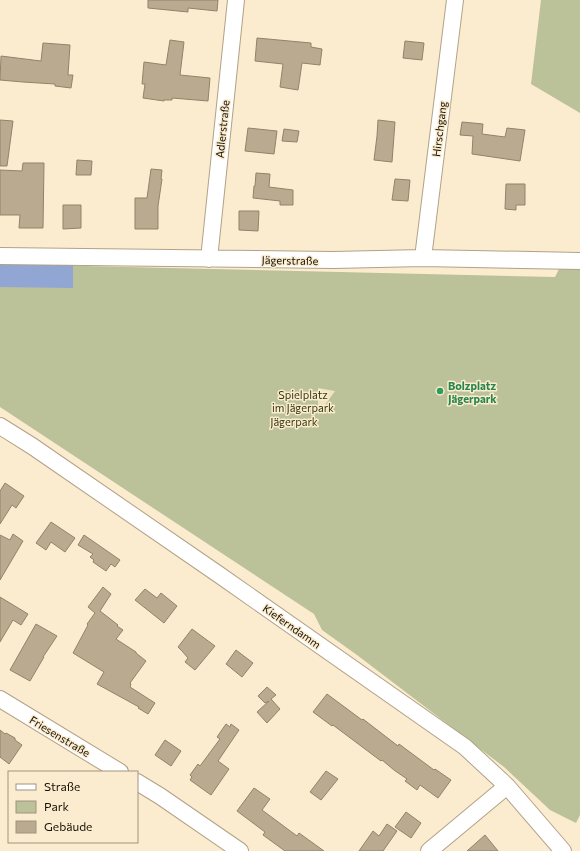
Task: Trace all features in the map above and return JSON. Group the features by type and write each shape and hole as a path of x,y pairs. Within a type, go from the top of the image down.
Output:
{"street":[{"name":"Adlerstraße","path":"209,259 236,0"},
{"name":"Hirschgang","path":"423,258 455,0"},
{"name":"Jägerstraße","path":"0,256 333,260 423,258 580,261"},
{"name":"Kieferndamm","path":"0,426 39,451 218,574 465,747 507,786 563,851"},
{"name":"Friesenstraße","path":"0,699 118,771"},
{"path":"138,783 240,851"},
{"path":"429,851 507,786"}],"green space":[{"path":"541,0 580,0 580,113 531,84"},
{"name":"Jägerpark","path":"0,264 555,277 560,267 580,267 580,815 576,823 550,810 504,767 322,630 314,614 0,407"}],"sand":[{"path":"318,388 335,391 318,415"}],"water":[{"path":"0,264 73,265 73,288 0,287"}],"building":[{"path":"148,0 218,0 217,11 188,8 188,12 148,8"},
{"path":"257,38 311,43 311,47 322,49 320,65 302,63 298,90 280,87 283,64 255,61"},
{"path":"170,40 184,42 180,75 210,78 208,101 172,98 172,100 164,101 143,98 145,84 142,84 144,62 166,65"},
{"path":"405,41 424,43 422,60 403,58"},
{"path":"43,43 70,45 68,75 73,75 71,88 55,86 55,84 0,80 1,56 41,61"},
{"path":"0,120 13,121 7,166 0,166"},
{"path":"378,120 395,122 392,162 374,160"},
{"path":"462,122 483,124 482,134 505,137 507,128 525,130 520,161 472,154 473,136 460,135"},
{"path":"248,128 277,131 274,154 245,151"},
{"path":"284,129 299,131 297,142 282,141"},
{"path":"77,160 92,161 91,175 76,175"},
{"path":"23,163 44,163 43,228 19,228 20,215 0,215 0,170 22,171"},
{"path":"151,169 162,170 158,206 158,229 135,229 135,198 147,198"},
{"path":"256,173 270,174 269,187 293,190 293,205 280,205 280,201 253,198"},
{"path":"395,179 410,180 408,201 392,200"},
{"path":"506,184 525,184 525,205 516,205 516,210 505,209"},
{"path":"63,205 81,205 81,228 63,229"},
{"path":"239,211 259,211 258,231 239,230"},
{"path":"5,483 24,496 16,508 12,505 0,524 0,491"},
{"path":"51,522 75,538 65,552 51,542 46,550 36,543"},
{"path":"13,534 23,541 0,580 0,535 10,540"},
{"path":"84,535 120,560 115,567 111,564 106,571 93,562 94,560 90,557 93,554 78,545"},
{"path":"103,587 111,594 100,611 123,630 116,639 136,652 146,661 130,683 130,687 155,703 148,714 138,708 139,707 97,684 104,672 73,653 88,625 87,624 95,613 88,607"},
{"path":"145,589 157,598 161,593 177,606 164,623 135,600"},
{"path":"0,597 28,614 21,625 13,620 0,642"},
{"path":"36,624 57,636 43,657 30,681 10,670"},
{"path":"192,629 215,646 195,670 185,662 188,658 178,647"},
{"path":"236,650 253,663 242,677 226,664"},
{"path":"267,687 276,695 271,699 280,709 267,723 257,712 269,701 265,703 258,696"},
{"path":"327,694 398,746 399,744 434,770 435,769 451,780 438,798 420,785 417,790 405,781 407,779 382,760 381,761 313,712"},
{"path":"226,724 230,727 231,724 239,730 218,761 229,769 211,795 190,780 192,777 190,775 198,764 200,766 220,739 217,737"},
{"path":"0,730 15,738 15,740 22,745 9,764 0,757"},
{"path":"165,740 181,751 171,766 155,755"},
{"path":"326,771 338,779 321,800 310,792"},
{"path":"254,788 270,799 262,810 297,836 299,833 324,851 285,851 263,835 265,832 237,811"},
{"path":"406,812 421,823 411,838 395,827"},
{"path":"387,824 397,831 383,851 359,851 373,831 379,836"},
{"path":"485,835 498,851 467,851"}],"place":[{"name":"Bolzplatz Jägerpark","path":"440,391"}],"park label":[{"name":"Spielplatz im Jägerpark","path":"303,400"}]}
